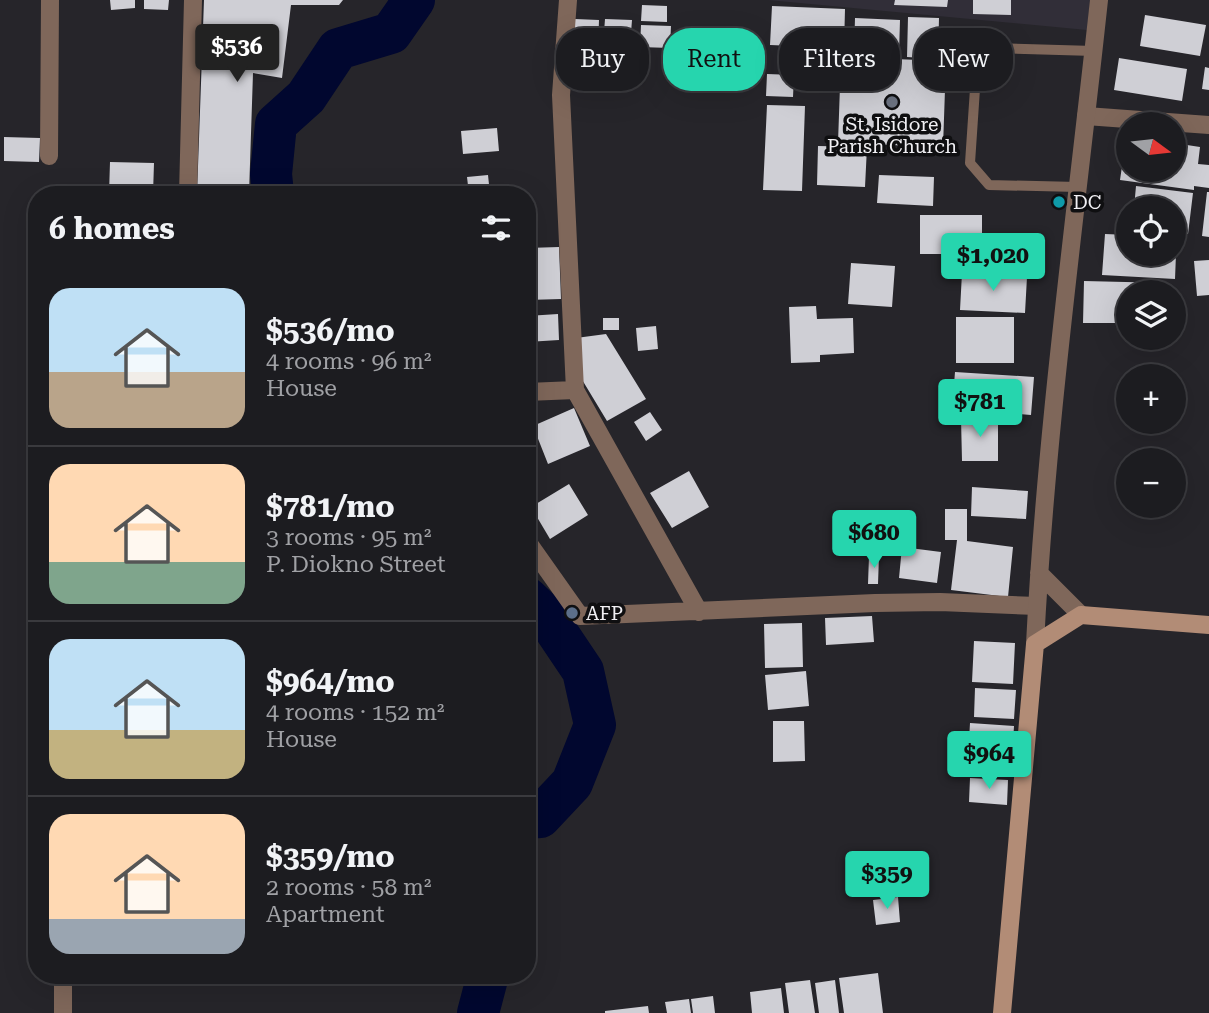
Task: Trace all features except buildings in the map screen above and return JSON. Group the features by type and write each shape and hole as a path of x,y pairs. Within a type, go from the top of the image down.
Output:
{"main road":[{"path":"1002,1013 1035,644 1081,615 1209,625"}],"street":[{"path":"49,156 50,0"},
{"path":"188,186 193,0"},
{"path":"568,0 561,95 575,390 699,612"},
{"path":"1035,644 1038,573 1099,0"},
{"path":"1086,116 1209,125"},
{"path":"536,392 575,390"},
{"path":"536,554 580,616 875,603 1037,606"},
{"path":"1038,573 1081,615"},
{"path":"63,984 63,1013"}],"lane":[{"path":"1078,187 989,185 970,163 977,59 989,48 1094,51"}],"shaded area":[{"path":"768,0 1090,0 1087,30"}],"waterway":[{"path":"272,186 276,124 306,97 338,49 391,33 414,0"},
{"path":"536,607 546,616 583,671 595,725 572,783 540,817 536,817"},
{"path":"478,1013 486,984"}],"place":[{"name":"St. Isidore Parish Church","path":"892,102"},
{"name":"DC","path":"1059,202"},
{"name":"AFP","path":"572,613"}]}
